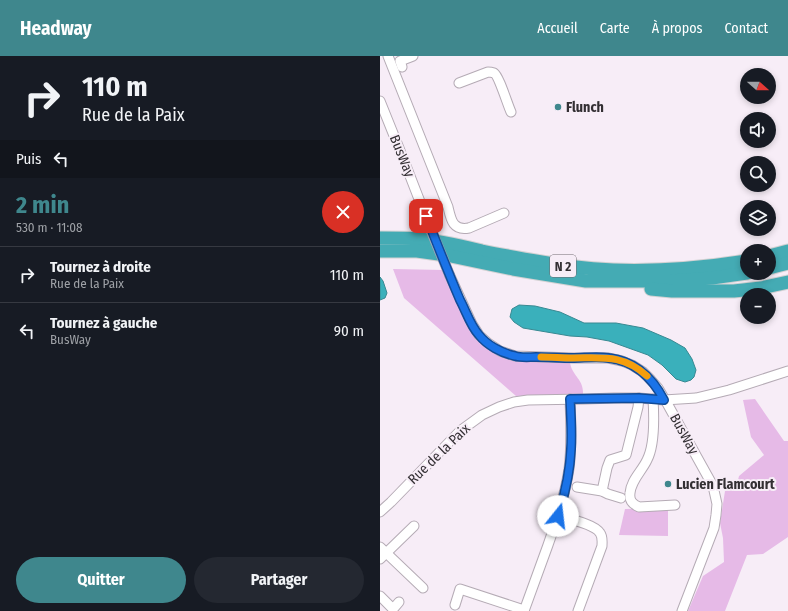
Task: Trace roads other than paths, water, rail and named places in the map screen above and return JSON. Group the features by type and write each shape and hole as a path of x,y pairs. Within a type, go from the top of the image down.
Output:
{"highway":[{"name":"N 2","path":"380,238 418,239 446,243 515,258 601,270 673,270 740,262"},
{"name":"N 2","path":"380,250 417,251 446,255 513,269 586,281 671,281 740,274"},
{"path":"776,254 788,251"},
{"path":"776,266 788,263"},
{"path":"586,281 672,291 734,291 761,288 788,282"}],"street":[{"path":"388,56 454,225 458,228 469,228 504,213"},
{"path":"402,67 400,62 413,56"},
{"path":"459,83 488,72 494,73 511,112"},
{"name":"BusWay","path":"380,101 450,276 472,324 479,335 500,351 515,356 608,358 622,361 643,372 658,388 713,486 717,504 714,528 682,611"},
{"path":"448,207 456,220 459,222"},
{"name":"Rue de la Paix","path":"381,508 460,431 482,415 499,407 514,402 528,400 639,398 664,400 696,398 729,390 788,371"},
{"path":"602,491 610,460 626,455 639,398"},
{"path":"455,605 460,589 524,611 558,516 566,487 570,463 572,429 570,399"},
{"path":"653,399 654,413 651,451 648,460 632,483 630,498 632,502 639,507 675,506"},
{"path":"577,487 602,491 621,498"},
{"path":"558,516 594,527 600,532 602,539 602,546 578,611"},
{"path":"414,526 382,553 423,588"},
{"path":"380,596 393,609 399,602"}],"water":[{"path":"380,277 387,293 385,298 380,300"},
{"path":"519,305 535,306 560,312 584,323 616,323 643,328 671,340 685,348 692,359 696,370 694,377 685,382 676,379 662,365 648,355 609,341 523,328 514,322 510,317 512,309"}],"place":[{"name":"Flunch","path":"558,107"},
{"name":"Lucien Flamcourt","path":"668,484"}]}
